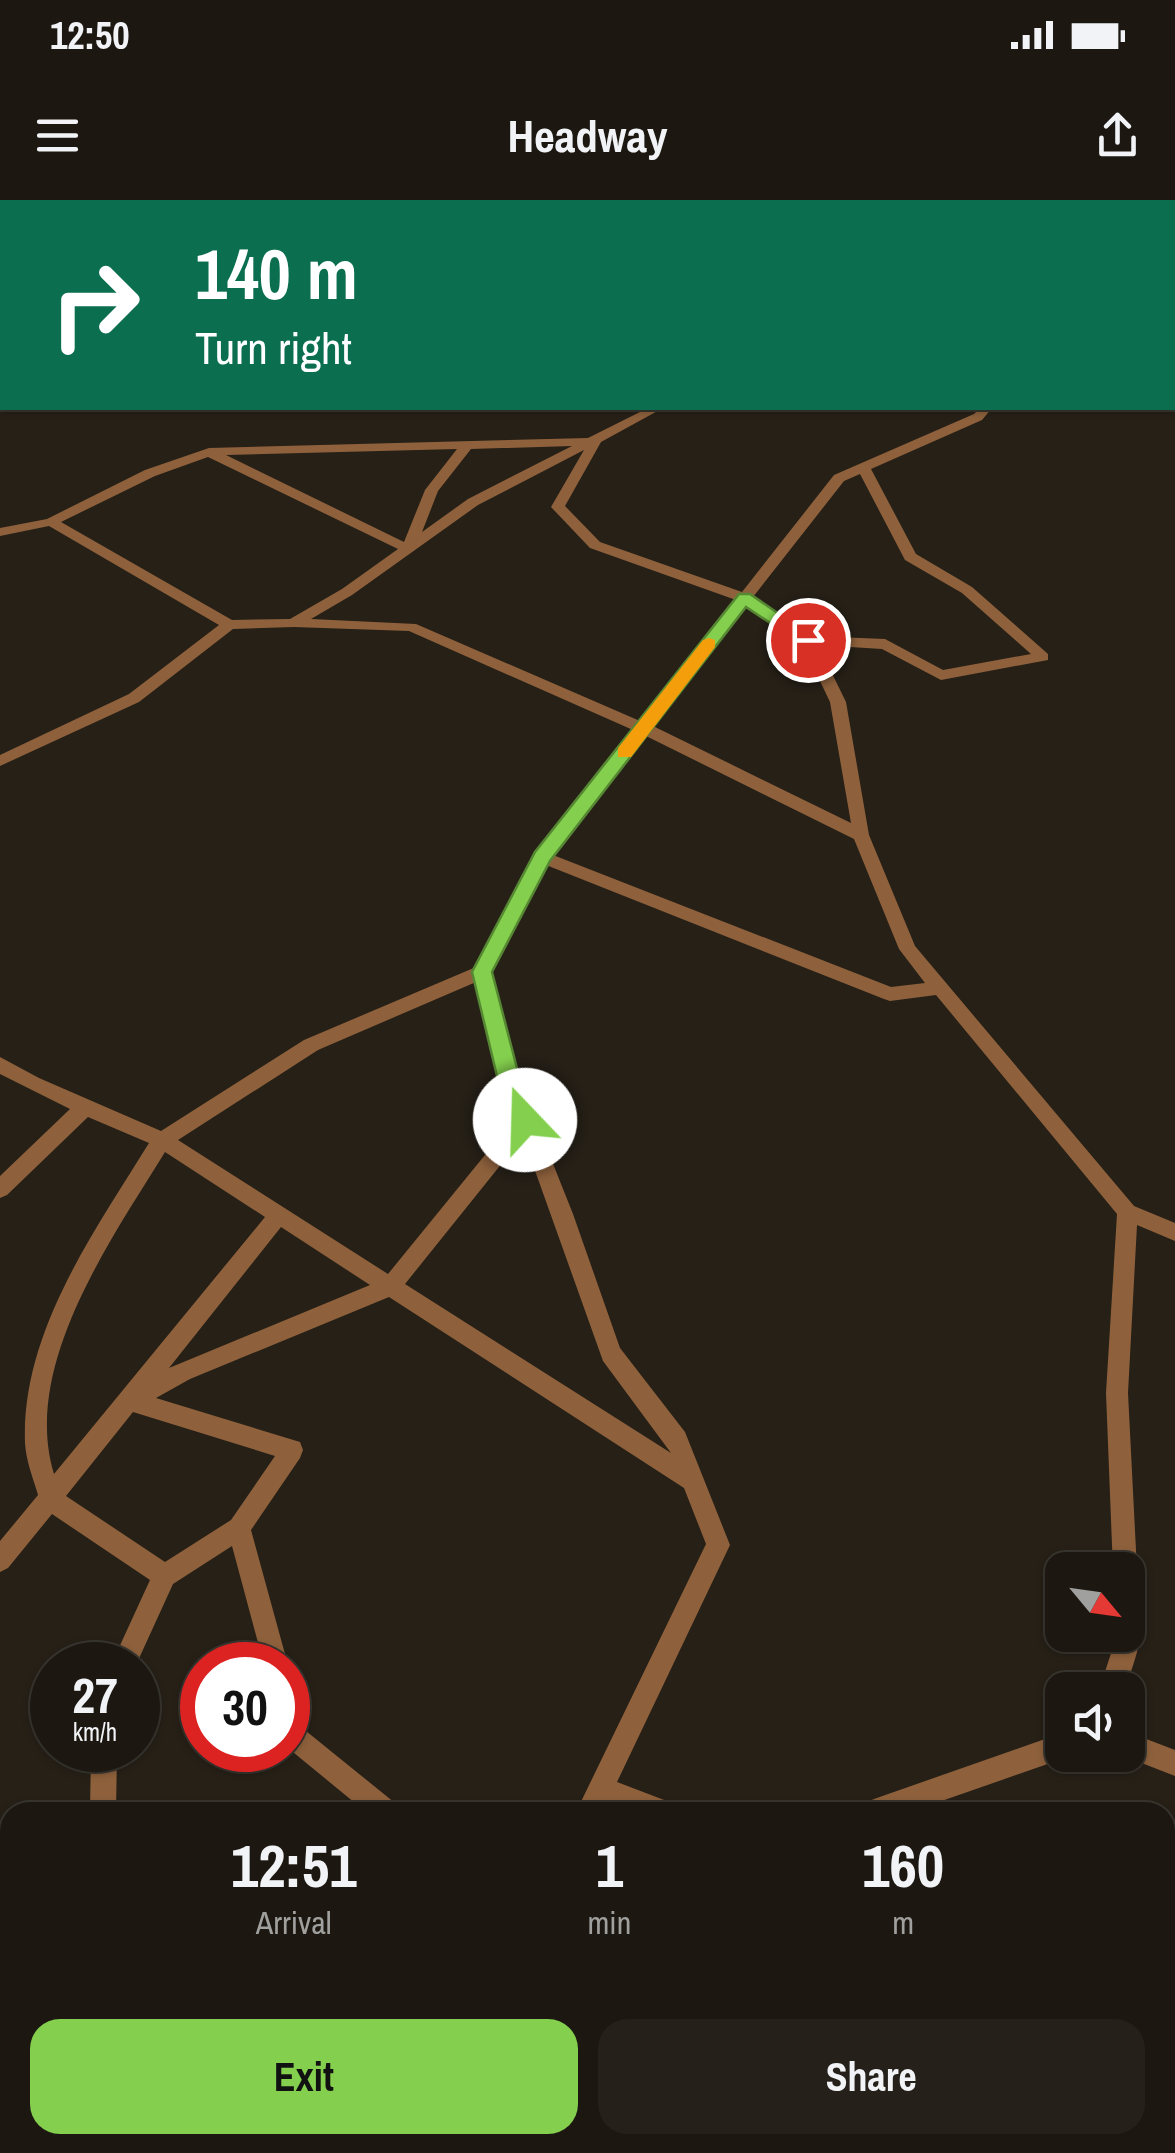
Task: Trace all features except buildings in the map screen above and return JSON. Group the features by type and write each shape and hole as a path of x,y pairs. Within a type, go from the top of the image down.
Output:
{"street":[{"path":"293,624 347,592 474,502 652,410"},
{"path":"165,1576 51,1500 36,1443 42,1373 77,1279 162,1140 311,1045 482,972 542,857 839,478 978,417 984,410"},
{"path":"0,532 51,522 150,473 209,452 596,442"},
{"path":"596,442 558,507 595,545 744,598 808,640 884,644 940,675 1043,657 966,590 910,557 863,467"},
{"path":"408,548 432,490 467,444"},
{"path":"209,452 408,548"},
{"path":"51,522 229,625 412,627 643,728 861,834"},
{"path":"0,761 134,698 229,625"},
{"path":"808,640 838,702 861,834 908,949 1126,1212 1175,1232"},
{"path":"542,857 890,994 939,988"},
{"path":"482,972 508,1076 563,1214 611,1354 676,1440 718,1545 593,1802"},
{"path":"0,1065 162,1140 692,1481"},
{"path":"0,1189 85,1107"},
{"path":"129,1400 182,1372 390,1287 525,1120"},
{"path":"1125,1552 1117,1393 1126,1212"},
{"path":"0,1560 279,1215"},
{"path":"129,1400 292,1450 239,1528 165,1576 134,1642"},
{"path":"239,1528 270,1642"},
{"path":"310,1750 374,1802"},
{"path":"902,1802 1045,1752"},
{"path":"1145,1752 1175,1764"},
{"path":"103,1802 104,1772"},
{"path":"600,1788 637,1802"}],"slow traffic":[{"path":"624,752 709,643"}],"route":[{"path":"525,1120 508,1076 482,972 542,857 744,598 808,640"}]}
